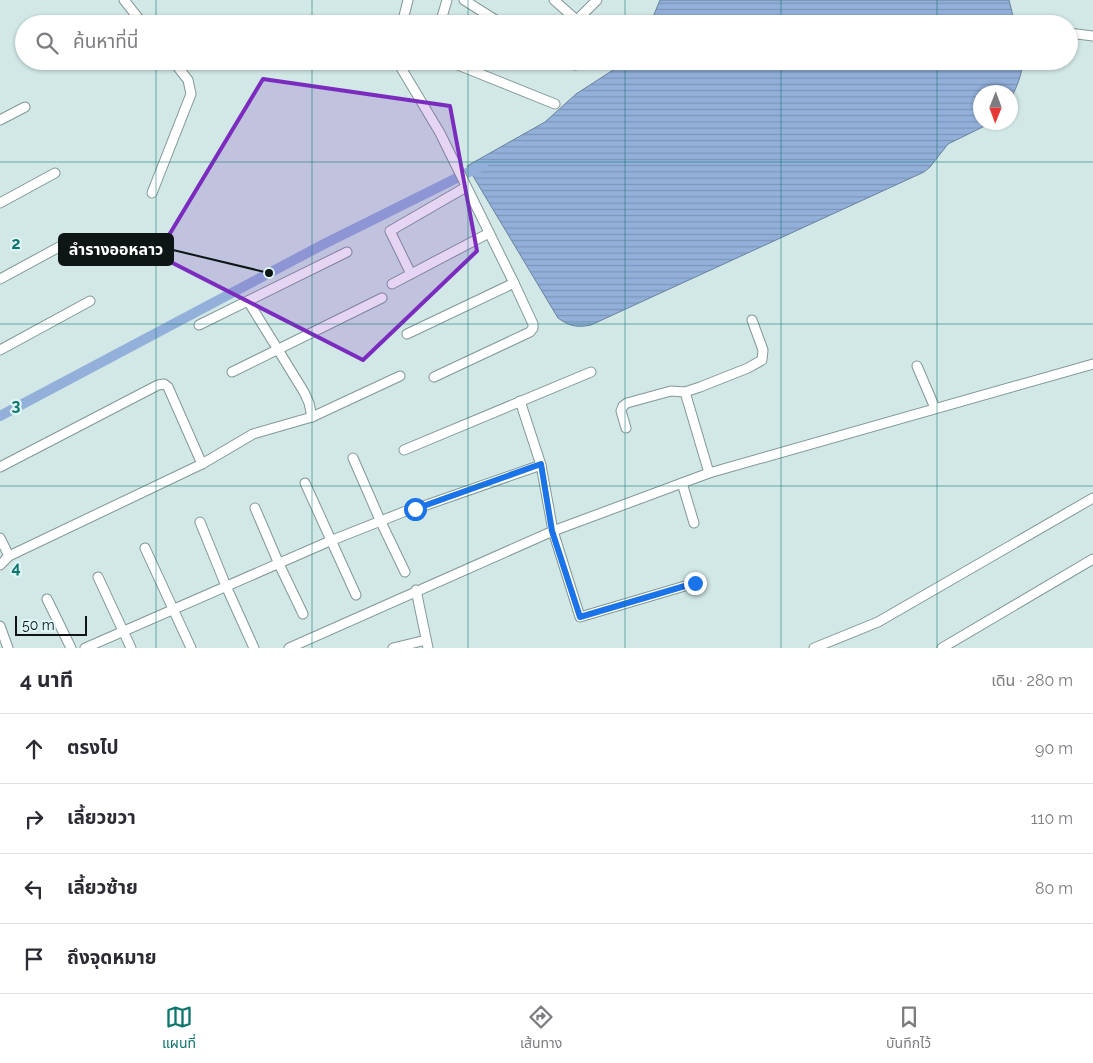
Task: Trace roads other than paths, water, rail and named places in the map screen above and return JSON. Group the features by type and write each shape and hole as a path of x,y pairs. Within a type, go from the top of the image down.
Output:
{"street":[{"path":"124,0 136,15"},
{"path":"404,15 408,0"},
{"path":"443,15 447,0"},
{"path":"464,0 488,15"},
{"path":"554,0 571,15"},
{"path":"584,15 596,0"},
{"path":"1078,34 1093,36"},
{"path":"152,192 191,94 188,80 180,70"},
{"path":"402,70 440,133 533,324 530,332 434,377"},
{"path":"470,70 555,104"},
{"path":"0,120 25,106"},
{"path":"0,203 55,173"},
{"path":"411,274 390,231 466,187"},
{"path":"392,284 489,233"},
{"path":"0,279 72,240"},
{"path":"199,326 347,252"},
{"path":"407,334 514,283"},
{"path":"232,372 382,298"},
{"path":"0,350 90,301"},
{"path":"248,301 306,397 312,416"},
{"path":"626,428 621,411 623,406 627,404 671,391 685,392 748,368 762,360 763,350 752,320"},
{"path":"289,648 552,531 709,473 1093,364"},
{"path":"917,366 935,408"},
{"path":"404,450 591,372"},
{"path":"0,565 9,556 202,464 253,434 312,416 400,376"},
{"path":"0,467 164,384 168,387 202,464"},
{"path":"685,392 709,473"},
{"path":"520,401 541,464 552,531 580,617 695,583"},
{"path":"353,458 405,572"},
{"path":"85,648 380,520 541,464"},
{"path":"305,483 356,595"},
{"path":"682,483 694,523"},
{"path":"814,648 878,622 1093,498"},
{"path":"255,508 303,614"},
{"path":"200,522 254,648"},
{"path":"0,538 9,556"},
{"path":"145,548 191,648"},
{"path":"942,648 1093,559"},
{"path":"98,577 131,648"},
{"path":"393,648 427,644 416,590"},
{"path":"47,599 70,648"},
{"path":"0,626 8,648"}],"water":[{"path":"660,0 1009,0 1013,15 654,15"},
{"path":"613,70 1021,70 1017,85 973,85 973,130 977,130 948,144 924,172 591,325 573,326 558,318 467,166 545,122 576,94"}],"waterway":[{"path":"0,416 324,244 483,165"}],"place":[{"name":"ลำรางออหลาว","path":"269,273"}]}
